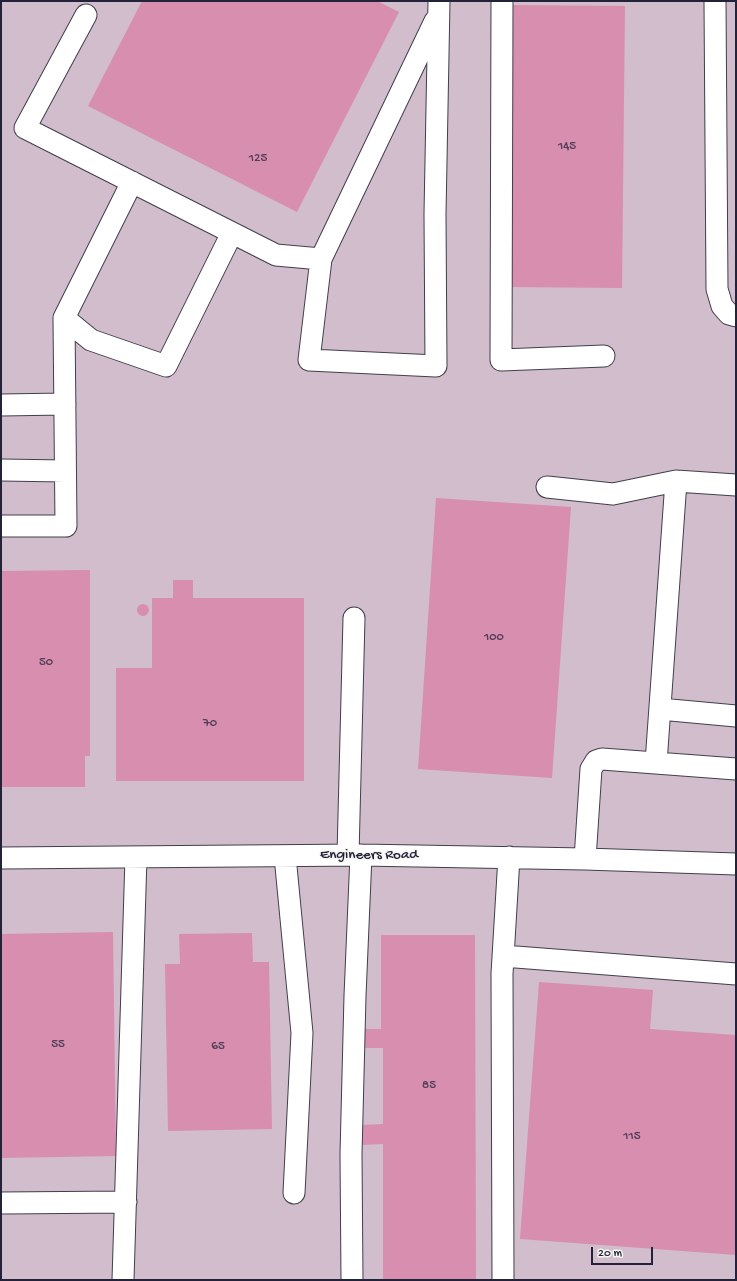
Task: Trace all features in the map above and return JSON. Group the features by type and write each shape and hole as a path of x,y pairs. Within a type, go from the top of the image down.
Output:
{"street":[{"path":"502,1 501,360 604,356"},
{"path":"715,1 717,289 722,306 729,314 736,316"},
{"path":"439,8 435,214 436,366 309,360 320,258 439,8"},
{"path":"86,15 25,128 276,255 320,258"},
{"path":"1,526 66,526 64,318 132,182"},
{"path":"64,318 91,340 166,366 232,233"},
{"path":"1,405 65,404"},
{"path":"1,470 65,471"},
{"path":"547,487 613,494 676,481 736,485"},
{"path":"656,763 676,481"},
{"path":"352,1280 351,1154 355,996 354,618"},
{"path":"660,709 736,716"},
{"path":"585,859 591,769 596,761 602,759 736,769"},
{"name":"Engineers Road","path":"1,858 355,855 510,857 736,864"},
{"path":"285,856 302,1033 294,1193"},
{"path":"123,1280 136,857"},
{"path":"503,1280 502,974 510,857"},
{"path":"504,956 736,974"},
{"path":"1,1203 126,1202"}],"shaded area":[{"path":"1,1 736,1 736,1280 1,1280"}],"building":[{"path":"142,1 377,1 399,12 297,212 88,106"},
{"path":"511,5 625,6 622,288 509,287"},
{"path":"436,498 571,507 552,778 418,769"},
{"path":"90,570 90,756 85,756 85,787 1,787 1,571"},
{"path":"173,580 193,580 193,598 304,598 304,781 116,781 116,668 152,668 152,598 173,598"},
{"path":"141,604 145,604 149,610 145,616 141,616 137,612 137,608"},
{"path":"113,932 116,1156 1,1158 1,934"},
{"path":"252,933 253,962 269,962 272,1129 168,1131 165,964 180,964 179,934"},
{"path":"381,935 475,935 476,1280 383,1280 383,1144 362,1145 362,1125 383,1124 383,1048 361,1048 361,1029 381,1029"},
{"path":"539,982 653,990 650,1029 736,1035 736,1255 520,1239"}]}
